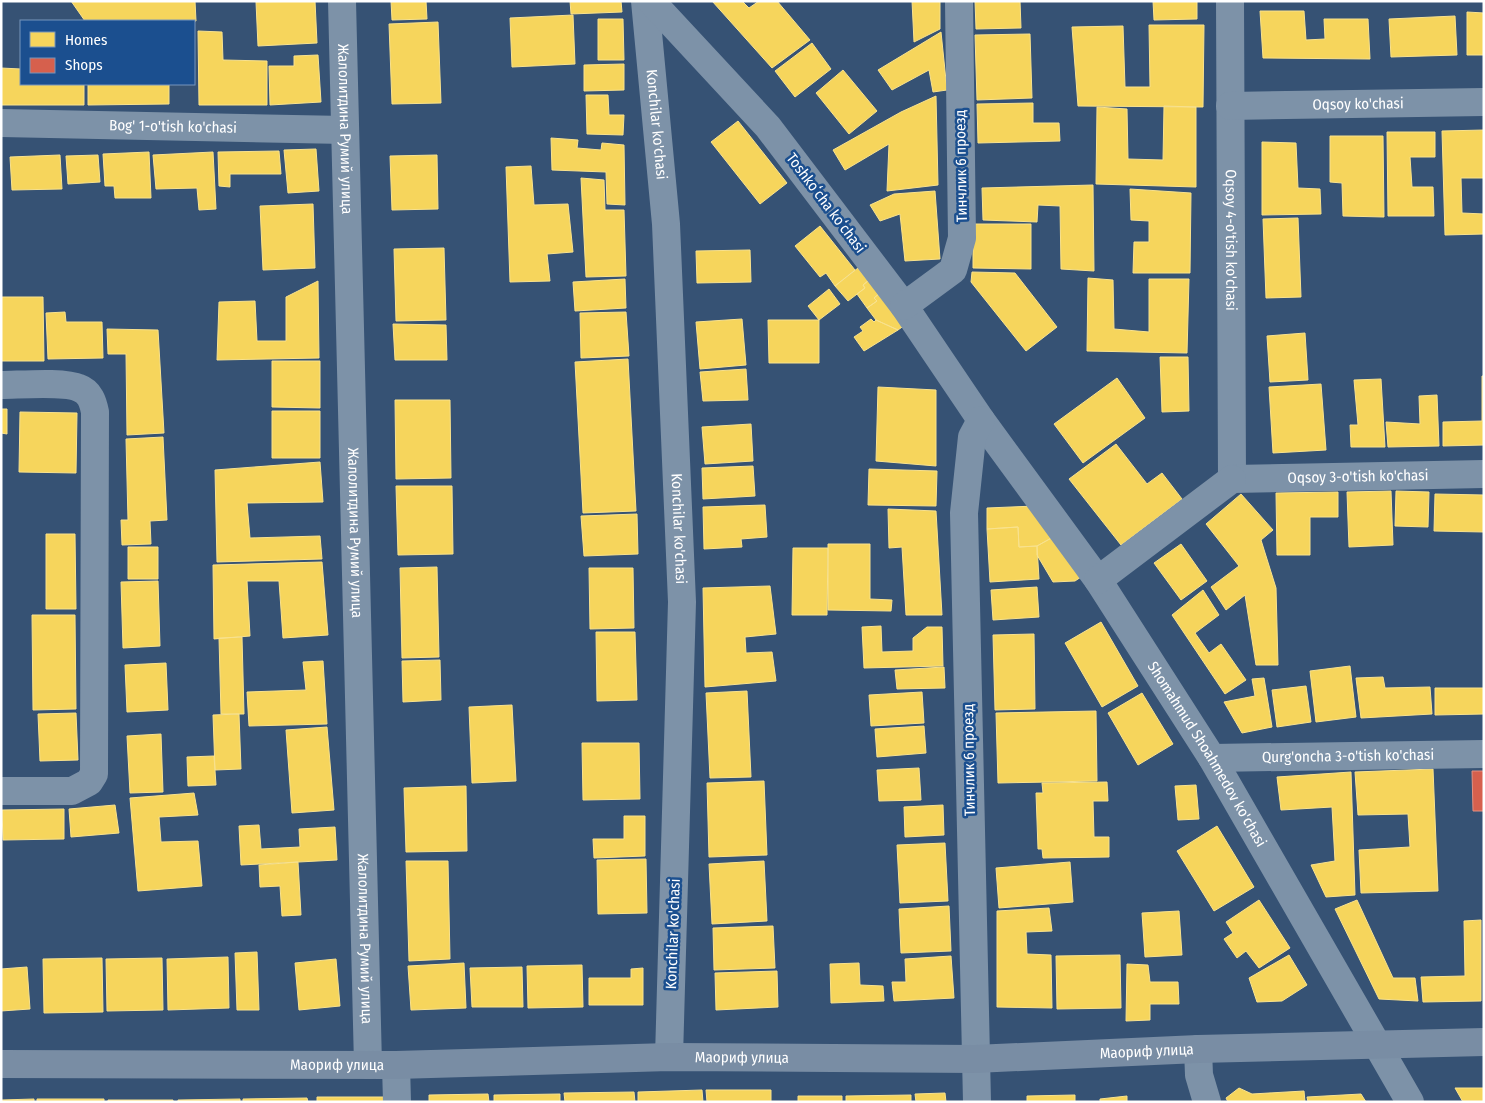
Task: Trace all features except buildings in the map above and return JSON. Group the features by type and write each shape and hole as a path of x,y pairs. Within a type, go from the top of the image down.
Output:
{"street":[{"name":"Жалолитдина Румий улица","path":"342,1 368,1065"},
{"name":"Konchilar ko'chasi","path":"645,1 666,224 682,602 669,1057"},
{"name":"Toshkoʻcha koʻchasi","path":"651,1 768,127 904,306 981,420"},
{"name":"Тинчлик 6 проезд","path":"904,306 953,270 962,238 959,1"},
{"name":"Oqsoy 4-o'tish ko'chasi","path":"1230,1 1232,479"},
{"name":"Oqsoy ko'chasi","path":"1230,106 1484,102"},
{"name":"Bog' 1-o'tish ko'chasi","path":"1,124 345,130"},
{"path":"1,385 67,385 79,387 88,393 93,402 95,432 94,774 81,788 72,791 1,791"},
{"name":"Тинчлик 6 проезд","path":"977,1102 964,513 972,437 981,420"},
{"name":"Shomahmud Shoahmedov ko'chasi","path":"981,420 1098,580 1212,758 1410,1102"},
{"name":"Oqsoy 3-o'tish ko'chasi","path":"1232,479 1484,474"},
{"path":"1098,580 1232,479"},
{"name":"Qurg'oncha 3-o'tish ko'chasi","path":"1212,758 1484,754"},
{"name":"Маориф улица","path":"1,1064 396,1065 669,1057 975,1059 1376,1043 1484,1042"},
{"path":"1198,1049 1199,1075 1207,1102"},
{"path":"396,1065 398,1102"}]}
